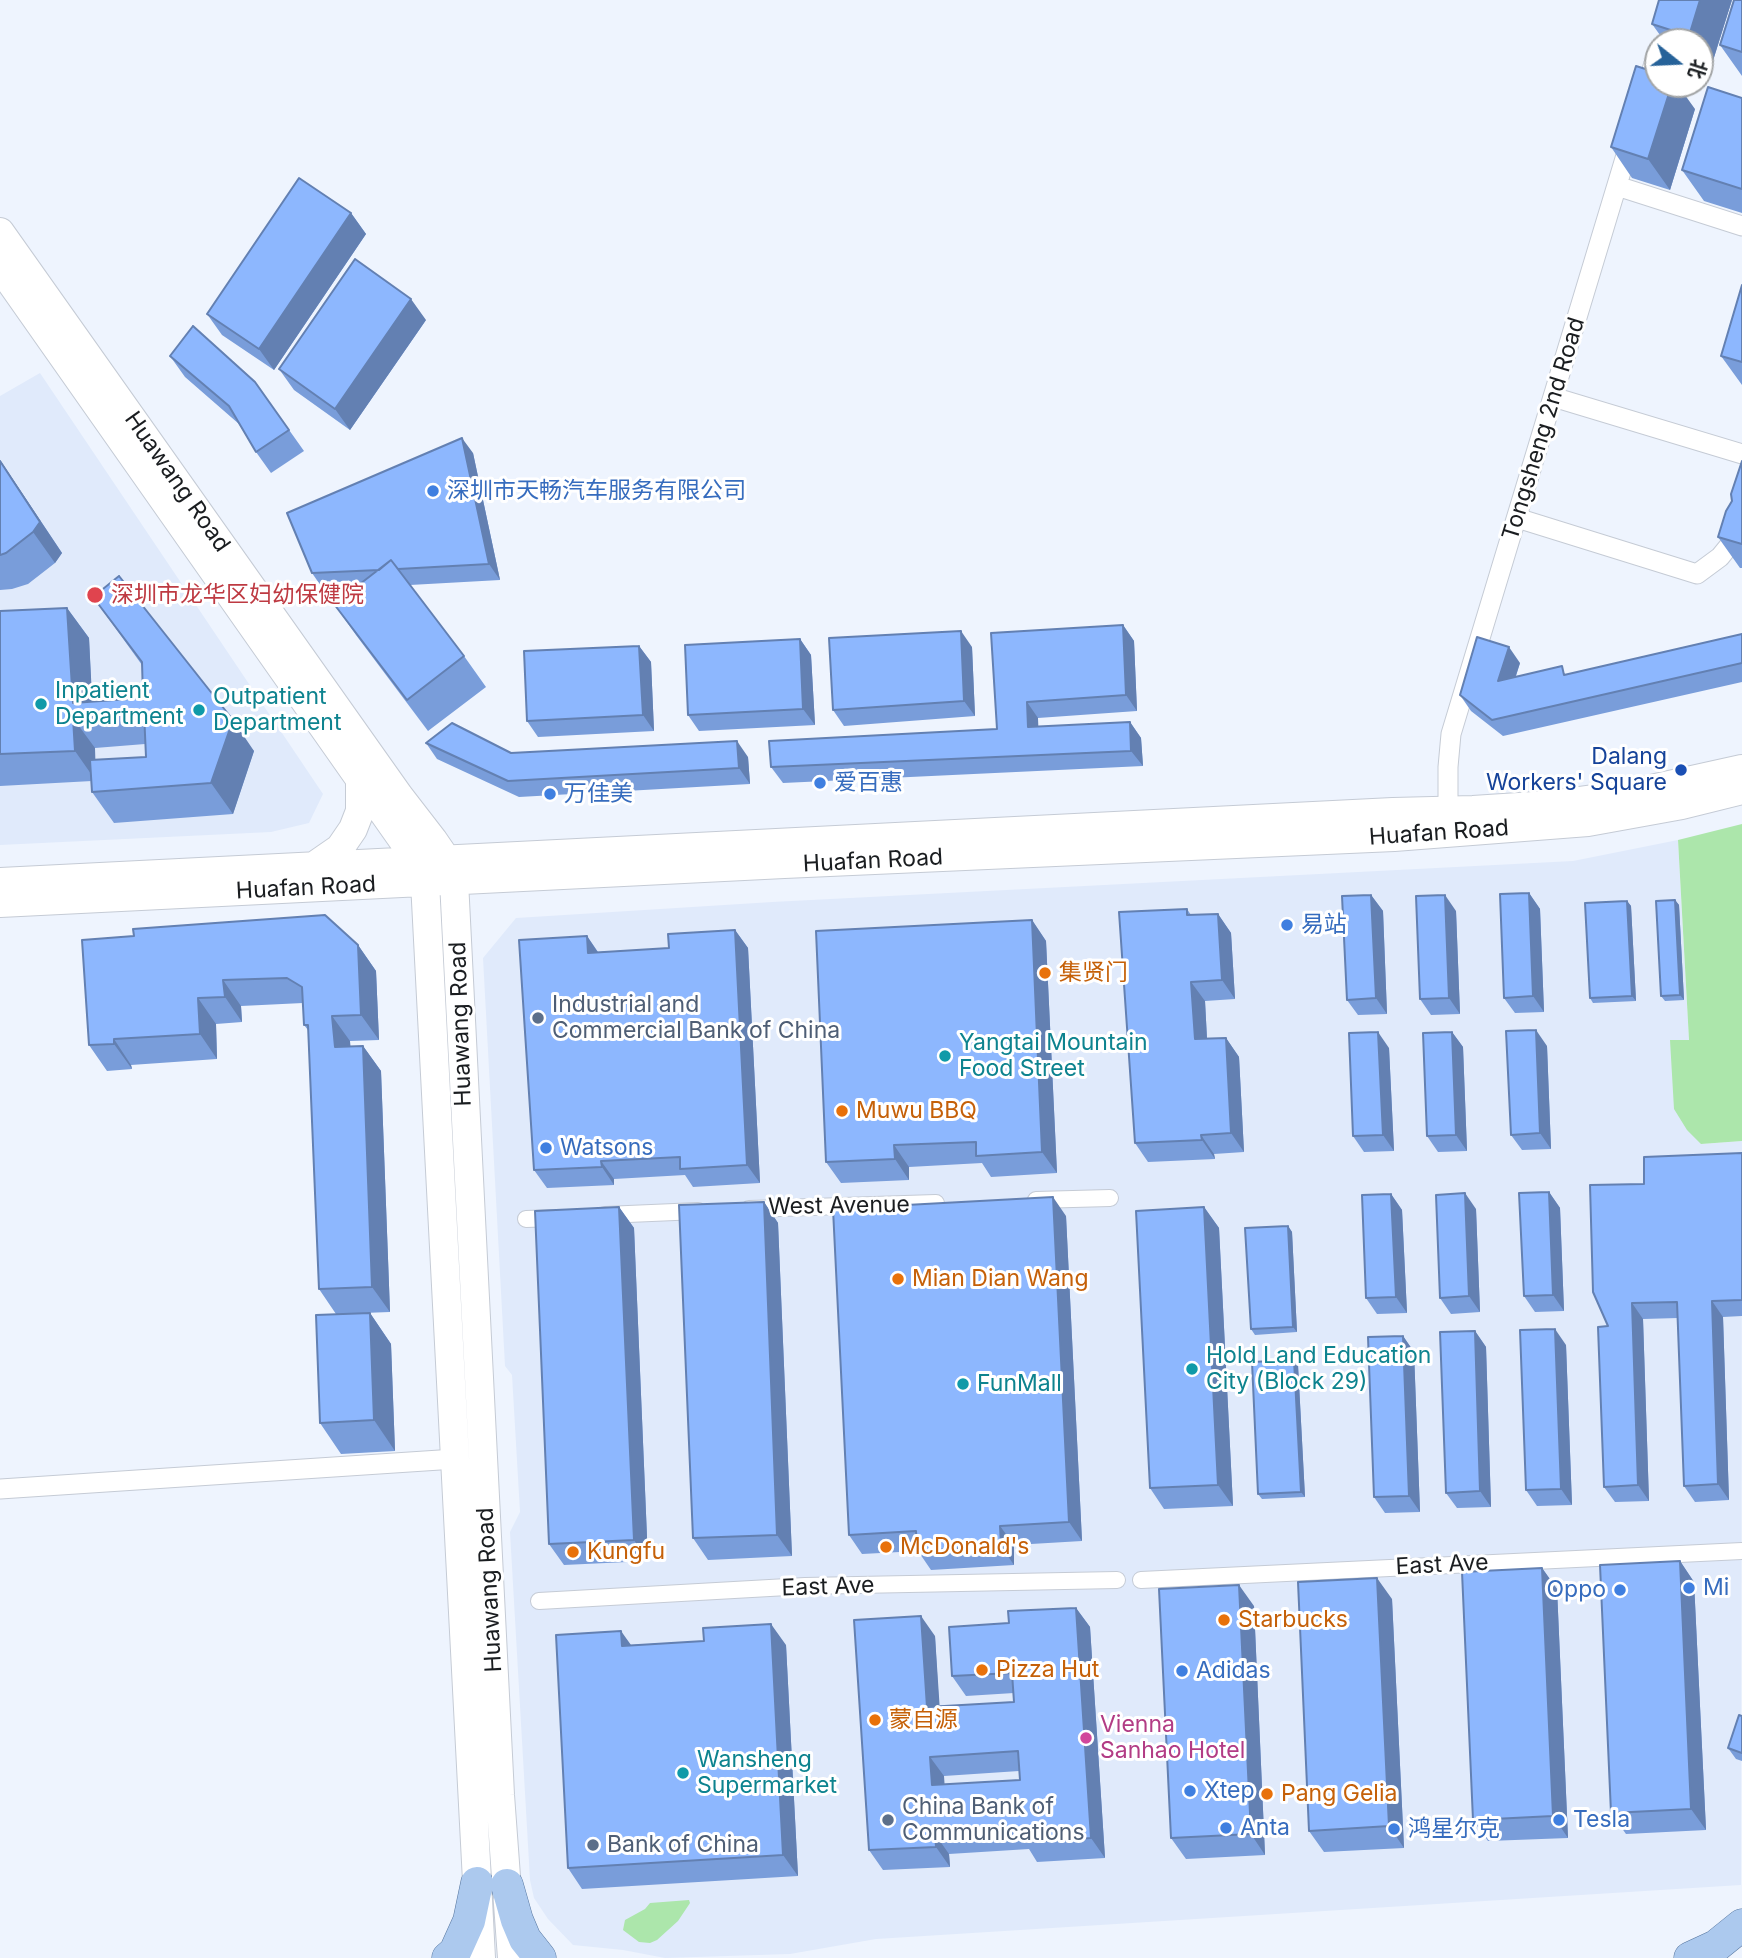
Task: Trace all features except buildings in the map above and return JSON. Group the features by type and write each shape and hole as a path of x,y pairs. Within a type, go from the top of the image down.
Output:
{"main road":[{"name":"Huawang Road","path":"0,232 450,870 459,952 492,1884 481,1958"},
{"name":"Huawang Road","path":"0,267 360,780 420,871 455,1459 492,1884 512,1958"},
{"name":"Huafan Road","path":"450,870 1586,801 1678,785 1742,769"},
{"path":"314,866 340,848 353,830 360,811 360,780"},
{"name":"Huafan Road","path":"0,903 420,871 1394,837 1588,821 1682,805 1742,790"},
{"name":"Huafan Road","path":"0,883 314,866 420,871"},
{"path":"448,1958 455,1952 469,1921 492,1884 517,1920 525,1939 540,1958"},
{"path":"1690,1958 1716,1946 1742,1925"}],"street":[{"name":"Tongsheng 2nd Road","path":"1448,811 1451,734 1644,96"},
{"path":"1617,186 1742,226"},
{"path":"1553,397 1742,454"},
{"path":"1517,518 1697,574 1720,557 1742,530"},
{"path":"1025,1200 1110,1198"},
{"name":"West Avenue","path":"593,1216 958,1203"},
{"path":"526,1219 566,1217"},
{"path":"0,1489 455,1459"},
{"name":"East Ave","path":"1141,1580 1742,1551"},
{"name":"East Ave","path":"539,1601 805,1586 1117,1580"}],"shaded area":[{"name":"深圳市龙华区妇幼保健院","path":"40,373 323,794 309,823 271,832 0,845 0,396"},
{"path":"1678,840 1689,1041 1671,1041 1701,1144 1742,1141 1741,1885 876,1939 790,1954 665,1958 573,1945 548,1919 534,1898 530,1880 510,1532 520,1512 512,1375 505,1366 483,958 516,918 772,902 1573,861"}],"green space":[{"path":"1742,824 1742,1141 1701,1144 1687,1130 1674,1109 1670,1040 1689,1040 1678,840"},
{"path":"689,1900 690,1903 678,1921 657,1940 650,1943 639,1942 623,1930 625,1920 645,1909 650,1903"}],"place":[{"name":"深圳市天畅汽车服务有限公司","path":"433,491"},
{"name":"深圳市龙华区妇幼保健院","path":"95,595"},
{"name":"Inpatient Department","path":"41,704"},
{"name":"Outpatient Department","path":"199,710"},
{"name":"Dalang Workers' Square","path":"1681,770"},
{"name":"爱百惠","path":"820,783"},
{"name":"万佳美","path":"550,794"},
{"name":"易站","path":"1287,925"},
{"name":"集贤门","path":"1045,973"},
{"name":"Industrial and Commercial Bank of China","path":"538,1018"},
{"name":"Yangtai Mountain Food Street","path":"945,1056"},
{"name":"Muwu BBQ","path":"842,1111"},
{"name":"Watsons","path":"546,1148"},
{"name":"Mian Dian Wang","path":"898,1279"},
{"name":"Hold Land Education City (Block 29)","path":"1192,1369"},
{"name":"FunMall","path":"963,1384"},
{"name":"McDonald's","path":"886,1547"},
{"name":"Kungfu","path":"573,1552"},
{"name":"Mi","path":"1689,1588"},
{"name":"Oppo","path":"1620,1590"},
{"name":"Starbucks","path":"1224,1620"},
{"name":"Pizza Hut","path":"982,1670"},
{"name":"Adidas","path":"1182,1671"},
{"name":"蒙自源","path":"875,1720"},
{"name":"Vienna Sanhao Hotel","path":"1086,1738"},
{"name":"Wansheng Supermarket","path":"683,1773"},
{"name":"Xtep","path":"1190,1791"},
{"name":"Pang Gelia","path":"1267,1794"},
{"name":"China Bank of Communications","path":"888,1820"},
{"name":"Tesla","path":"1559,1820"},
{"name":"Anta","path":"1226,1828"},
{"name":"鸿星尔克","path":"1394,1829"},
{"name":"Bank of China","path":"593,1845"}]}
